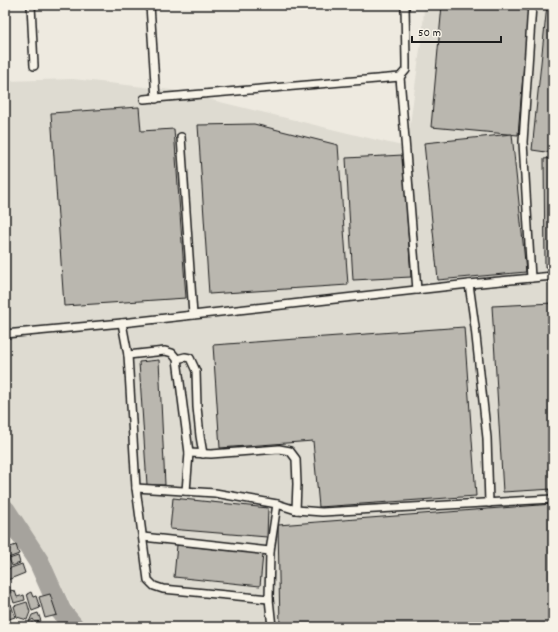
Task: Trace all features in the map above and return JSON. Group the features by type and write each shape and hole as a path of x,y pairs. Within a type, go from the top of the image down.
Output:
{"lane":[{"path":"31,5 34,66"},
{"path":"150,5 156,99"},
{"path":"144,99 400,77 406,70 405,5"},
{"path":"531,278 523,142 532,5"},
{"path":"400,77 417,290"},
{"path":"181,138 193,315"},
{"path":"5,334 122,323 553,276"},
{"path":"469,284 487,438 489,503"},
{"path":"122,323 128,355 136,488 148,580 154,586 163,589 268,599"},
{"path":"128,355 165,351 172,353 177,359 189,453 186,491"},
{"path":"177,359 185,357 190,358 196,372 197,407 203,454"},
{"path":"189,453 211,454 279,449 290,451 296,460 296,510"},
{"path":"136,488 215,493 276,504 296,510 322,512 553,498"},
{"path":"272,627 268,599 270,551 276,504"},
{"path":"143,537 270,551"}],"shaded area":[{"path":"424,5 553,5 553,627 85,627 69,602 52,565 5,496 5,81 73,79 171,90 407,147 423,27"}],"building":[{"path":"442,5 529,5 518,135 431,127"},
{"path":"547,5 553,5 553,153 532,150"},
{"path":"139,107 141,131 174,129 186,298 64,306 51,113"},
{"path":"254,124 338,145 348,285 209,294 198,125"},
{"path":"512,134 526,272 438,280 424,143"},
{"path":"403,155 411,277 353,280 346,158"},
{"path":"553,158 553,267 545,267 544,159"},
{"path":"553,303 553,489 503,492 492,306"},
{"path":"464,327 476,496 319,507 313,441 220,448 213,345"},
{"path":"159,360 165,485 147,485 139,362"},
{"path":"173,498 268,508 267,537 170,529"},
{"path":"553,504 553,627 280,627 278,525"},
{"path":"16,545 19,554 8,558 5,549"},
{"path":"177,545 263,554 260,586 174,577"},
{"path":"18,556 20,563 12,566 9,559"},
{"path":"22,564 25,573 5,581 5,570"},
{"path":"7,581 10,588 5,592 5,582"},
{"path":"10,590 15,591 17,597 24,595 25,600 14,603"},
{"path":"31,592 33,597 36,596 40,608 32,611 27,594"},
{"path":"50,594 57,615 45,618 39,597"},
{"path":"27,602 30,612 27,620 17,617 14,606"},
{"path":"11,604 15,617 6,620 5,606"},
{"path":"38,613 41,621 35,622 33,619 29,622 32,615"},
{"path":"33,623 35,627 18,627"}],"waterway":[{"path":"5,510 39,562 61,611 74,627"}]}
